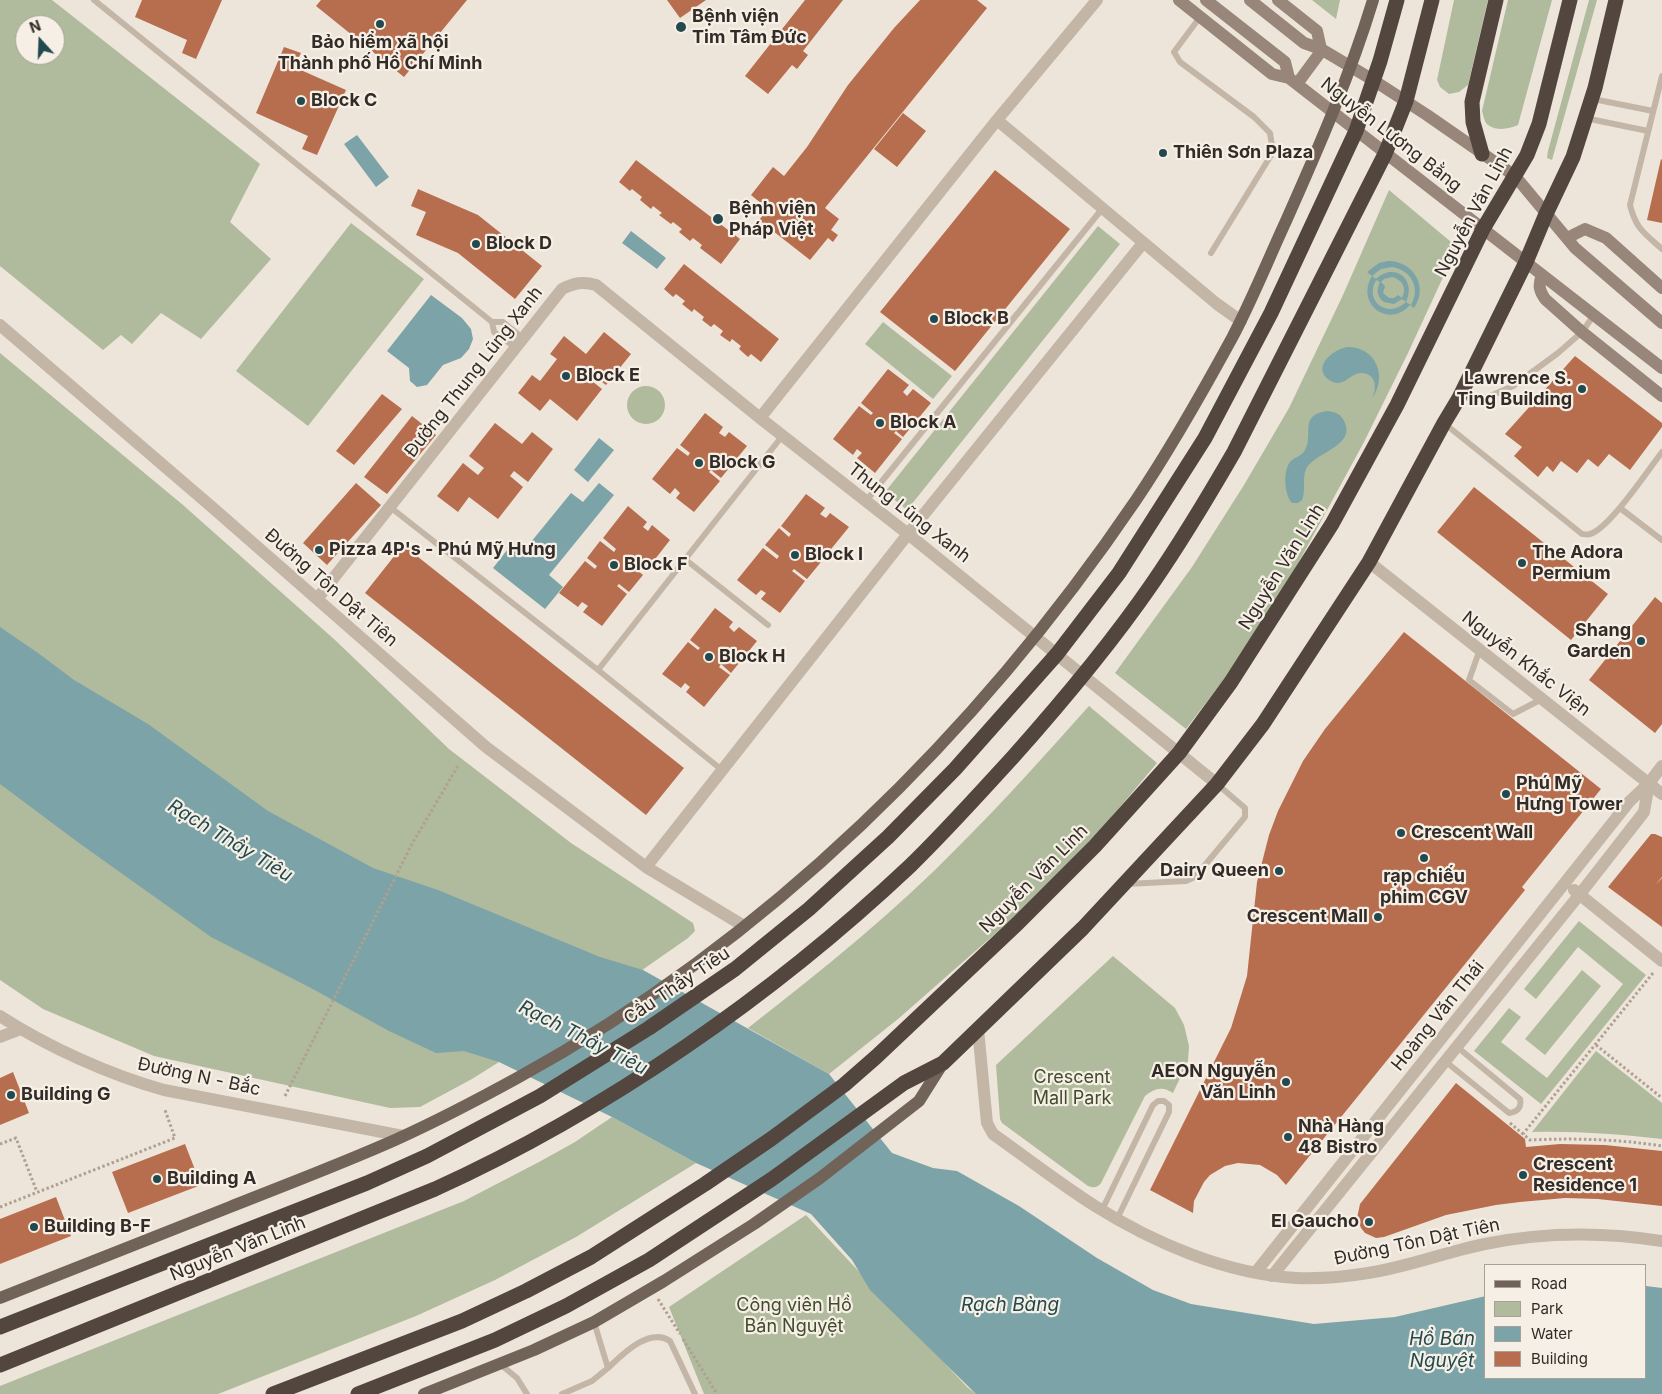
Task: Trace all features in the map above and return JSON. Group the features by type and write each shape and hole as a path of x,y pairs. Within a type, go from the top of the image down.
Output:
{"highway":[{"path":"1057,654 1119,573 1163,505 1205,438 1260,334 1356,130 1397,0"},
{"path":"1083,676 1152,584 1234,452 1386,154 1406,102 1432,0"},
{"path":"1482,154 1472,122 1472,102 1496,0"},
{"name":"Nguyễn Văn Linh","path":"273,1394 462,1321 558,1274 635,1230 820,1104 876,1056 1018,922 1095,846 1179,753 1231,682 1332,524 1397,404 1483,229 1527,154 1539,124 1570,0"},
{"path":"358,1394 468,1352 530,1324 649,1260 772,1179 904,1082 943,1063 1057,954 1217,784 1263,724 1369,562 1459,398 1526,262 1573,157 1586,118 1616,0"},
{"name":"Cầu Thầy Tiêu","path":"463,1136 540,1096 597,1061 682,1007 755,954 809,909 912,814 955,769 1057,654"},
{"name":"Nguyễn Văn Linh","path":"0,1365 435,1189 488,1164 540,1136 657,1066 728,1017 781,977 883,890 940,836 1083,676"},
{"name":"Nguyễn Văn Linh","path":"0,1327 367,1183 427,1156 463,1136"}],"main road":[{"name":"Nguyễn Lương Bằng","path":"1179,0 1272,74 1293,81 1662,368"},
{"name":"Nguyễn Lương Bằng","path":"1206,0 1285,62 1293,81"},
{"name":"Nguyễn Lương Bằng","path":"1250,0 1304,43 1322,49 1373,80 1515,176 1568,239 1662,323"},
{"name":"Nguyễn Lương Bằng","path":"1278,0 1317,31 1322,49"},
{"path":"739,929 818,865 873,813 952,733 1035,637 1097,557 1142,492 1175,438 1241,321 1333,113 1351,68 1373,0"},
{"path":"1293,81 1322,49"},
{"path":"1568,239 1585,229 1606,238 1662,288"},
{"path":"1542,275 1538,284 1540,292 1545,299 1582,332 1662,396"},
{"path":"1241,321 1260,334"},
{"name":"Cầu Thầy Tiêu","path":"403,1136 524,1074 660,987 739,929"},
{"path":"424,1394 534,1350 594,1322 664,1281 788,1201 860,1148 919,1101 943,1063"},
{"path":"0,1298 403,1136"}],"street":[{"path":"760,418 997,120 1097,0"},
{"path":"997,120 1217,304 1241,321"},
{"path":"646,867 908,534 1143,243"},
{"name":"Đường Thung Lũng Xanh","path":"317,600 519,342 562,289 572,284 585,282 596,285 760,418"},
{"name":"Đường Tôn Dật Tiên","path":"0,325 486,747 646,867 739,929"},
{"name":"Thung Lũng Xanh","path":"760,418 908,534 1217,784"},
{"name":"Nguyễn Khắc Viện","path":"1369,562 1662,794"},
{"name":"Hoàng Văn Thái","path":"1256,1272 1566,884 1629,802 1662,766"},
{"name":"Hoàng Văn Thái","path":"1272,1276 1644,812 1648,783"},
{"path":"1566,884 1662,961"},
{"path":"1491,978 1504,988"},
{"name":"Đường N - Bắc","path":"0,1016 21,1029 129,1080 164,1090 403,1136"},
{"path":"0,1037 21,1029"},
{"name":"Đường Tôn Dật Tiên","path":"978,1029 987,1123 993,1134 1117,1219 1156,1239 1203,1259 1272,1276 1328,1278 1368,1273 1486,1244 1530,1238 1584,1234 1635,1237 1662,1241"}],"lane":[{"path":"94,0 102,3 492,322 503,322 519,342"},
{"path":"1200,17 1174,52 1180,62 1254,117 1270,133 1273,152 1211,253"},
{"path":"1662,76 1630,205 1633,219 1638,228 1662,249"},
{"path":"1591,99 1653,111"},
{"path":"1586,118 1648,131"},
{"path":"866,501 1102,209"},
{"path":"1459,398 1488,397 1513,386 1552,358 1582,332 1594,315"},
{"path":"492,322 494,332 519,342"},
{"path":"1444,423 1582,534 1589,534 1595,531 1620,508 1662,452"},
{"path":"598,670 783,436"},
{"path":"390,507 722,770"},
{"path":"1620,508 1662,540"},
{"path":"686,560 768,625"},
{"path":"1480,649 1469,680 1498,703 1513,714 1542,698"},
{"path":"1124,884 1186,881 1195,877 1245,817 1245,808 1217,784"},
{"path":"1445,1061 1509,1113 1519,1109 1520,1099 1456,1046"},
{"path":"1102,1210 1152,1105 1158,1101 1164,1101 1169,1105 1169,1112 1117,1219"},
{"path":"594,1322 608,1368"},
{"path":"562,1394 592,1381 633,1345 647,1339 665,1337 670,1341 695,1394"},
{"path":"500,1364 517,1378 527,1394"}],"path":[{"path":"285,1096 412,844 460,764"},
{"path":"1653,973 1523,1134 1530,1140 1577,1138 1620,1140 1662,1146"},
{"path":"1596,1045 1662,1098"},
{"path":"0,1207 176,1138 165,1110"},
{"path":"0,1144 16,1138 37,1192"}],"green space":[{"path":"0,0 52,0 260,164 230,222 271,259 201,339 161,313 132,344 121,335 103,350 0,266"},
{"path":"1312,0 1340,0 1336,19"},
{"path":"1454,0 1488,0 1468,85 1459,92 1449,94 1440,87 1437,80"},
{"path":"1508,0 1552,0 1518,125 1497,129 1486,123 1482,111"},
{"path":"1589,0 1597,0 1552,160 1547,158 1548,151"},
{"path":"1389,190 1457,247 1364,442 1277,602 1237,662 1186,729 1115,673 1192,567 1244,485 1289,408 1343,295"},
{"path":"351,223 424,279 308,426 236,371"},
{"path":"1098,226 1120,244 907,510 885,492"},
{"path":"883,322 952,376 933,399 865,344"},
{"path":"0,353 183,505 335,640 449,749 571,843 693,923 695,931 688,938 615,989 422,902 0,665"},
{"path":"646,386 659,392 665,405 659,418 646,424 633,418 627,405 633,392"},
{"path":"1089,706 1157,763 1099,832 1029,904 898,1019 829,1074 748,1028 803,985 910,894 1010,794"},
{"path":"0,748 499,1062 420,1107 390,1108 154,1056 43,1009 0,980"},
{"path":"1579,921 1646,975 1541,1104 1474,1051 1509,1008 1521,1017 1501,1042 1547,1078 1623,984 1578,947 1536,999 1524,989"},
{"name":"Crescent Mall Park","path":"1113,956 1175,1008 1184,1025 1189,1046 1188,1061 1173,1093 1166,1089 1159,1089 1145,1096 1101,1183 1094,1187 1088,1186 1002,1123 1000,1119 996,1065"},
{"path":"1582,970 1601,986 1545,1055 1525,1039"},
{"path":"1596,1051 1662,1103 1662,1139 1597,1133 1532,1132"},
{"path":"612,1117 696,1163 576,1237 495,1280 416,1316 218,1394 0,1394 0,1386 464,1201 575,1142"},
{"name":"Công viên Hồ Bán Nguyệt","path":"806,1215 967,1387 976,1394 704,1394 669,1307"}],"water":[{"path":"357,135 389,177 376,187 344,144"},
{"path":"631,231 666,258 657,269 622,243"},
{"path":"1397,262 1405,265 1416,276 1420,291 1414,308 1410,305 1402,312 1393,315 1384,314 1371,304 1368,296 1368,286 1372,276 1367,272 1379,263","holes":["1392,267 1399,269 1409,276 1415,292 1411,305 1406,302 1409,294 1406,280 1402,276 1390,272 1376,279 1372,276 1381,269","1392,277 1401,282 1404,288 1402,298 1398,295 1394,298 1389,298 1383,293 1385,286 1381,282","1376,280 1380,282 1378,288 1380,298 1384,302 1394,304 1402,299 1406,302 1399,307 1385,308 1375,301 1373,288"]},
{"path":"431,295 462,318 471,329 473,339 469,349 461,358 443,365 427,385 417,387 410,381 409,368 387,351"},
{"path":"1348,347 1358,348 1366,352 1376,365 1379,381 1377,390 1372,398 1375,389 1374,381 1365,373 1356,374 1339,383 1331,381 1325,376 1323,365 1326,360 1336,351"},
{"path":"1328,411 1338,414 1343,419 1346,430 1345,437 1306,469 1302,500 1298,503 1292,503 1287,494 1286,471 1290,462 1305,450 1310,421 1313,416"},
{"path":"599,438 614,450 588,482 574,470"},
{"path":"599,483 614,495 549,575 563,587 545,609 493,568 511,545 522,553 571,493 583,502"},
{"name":"Rạch Bàng","path":"0,627 74,680 148,724 268,811 373,868 438,890 600,957 643,970 829,1074 892,1153 933,1168 957,1171 1019,1206 1097,1258 1153,1290 1191,1304 1314,1324 1395,1317 1484,1296 1484,1379 1647,1379 1647,1286 1662,1288 1662,1394 976,1394 870,1290 852,1260 811,1214 696,1163 612,1117 499,1062 464,1051 436,1053 389,1031 311,988 211,937 0,784"}],"building":[{"path":"142,0 222,0 196,59 182,53 187,40 135,17"},
{"path":"321,0 467,0 404,77 316,6"},
{"path":"667,0 706,0 680,18"},
{"path":"805,0 843,0 803,51 808,55 797,69 792,65 768,94 745,76"},
{"path":"920,0 977,0 987,8 825,208 839,219 831,230 838,235 833,242 828,238 810,260 759,220 768,209 751,195 773,167 784,176 807,147 848,85 894,28"},
{"name":"Block C","path":"284,47 301,53 294,67 346,90 317,155 302,149 308,136 256,113"},
{"path":"903,113 926,131 897,167 874,149"},
{"path":"636,160 740,239 721,264 700,248 702,245 693,238 690,241 679,232 682,229 673,222 671,224 659,215 662,213 653,206 651,209 640,200 642,197 632,189 630,191 619,182"},
{"path":"1662,160 1662,223 1647,220"},
{"path":"995,170 1070,229 955,371 880,312"},
{"name":"Block D","path":"418,189 478,215 542,266 515,299 458,253 416,235 426,212 411,206"},
{"path":"684,264 779,339 761,362 751,354 748,357 739,349 741,346 732,339 730,342 720,335 723,331 714,324 711,327 702,320 704,317 694,309 692,312 682,304 685,301 676,294 673,297 664,289"},
{"name":"Block E","path":"604,332 631,354 606,385 590,373 587,377 602,389 577,421 550,399 540,411 518,393 532,375 540,381 557,359 550,354 564,336 586,354"},
{"name":"Lawrence S. Ting Building","path":"1575,356 1662,423 1662,427 1630,470 1609,454 1598,467 1588,459 1577,473 1561,461 1553,472 1547,466 1538,477 1514,456 1522,447 1505,434"},
{"name":"Block A","path":"888,369 909,385 903,392 907,396 913,389 931,403 903,437 896,431 894,433 902,439 875,473 857,458 862,453 857,449 853,455 833,439 859,406 871,415 873,413 861,403"},
{"path":"382,394 402,409 354,465 336,451"},
{"name":"Block G","path":"705,413 723,427 719,433 725,437 729,432 747,446 721,478 711,470 709,472 720,481 694,512 676,498 680,493 675,488 670,494 652,479 677,448 688,456 690,453 680,445"},
{"path":"412,416 436,435 387,494 364,477"},
{"path":"495,423 522,444 532,432 553,449 528,482 514,471 510,476 523,487 498,519 469,497 458,512 437,496 463,463 478,475 484,468 469,456"},
{"path":"356,483 381,505 327,565 303,543"},
{"name":"The Adora Permium","path":"1474,487 1608,594 1571,640 1437,532"},
{"name":"Block I","path":"806,494 825,508 820,514 826,518 830,513 849,527 823,559 813,551 811,553 821,562 807,579 794,569 792,571 805,581 780,613 761,599 766,593 761,590 756,595 737,580 763,548 777,559 779,556 765,545 779,528 789,537 791,534 781,526"},
{"name":"Block F","path":"628,506 647,522 643,527 648,531 652,525 670,540 645,572 632,562 630,564 643,575 629,592 619,584 617,586 627,594 602,626 583,612 588,606 582,602 578,607 559,593 585,561 595,569 597,566 587,558 600,541 614,552 616,549 603,538"},
{"path":"403,545 684,768 646,815 365,593"},
{"name":"Shang Garden","path":"1655,597 1662,603 1662,724 1655,733 1589,680"},
{"name":"Block H","path":"715,608 733,622 729,627 734,632 739,627 757,641 731,673 721,664 719,667 730,675 704,707 686,692 690,687 685,683 681,688 662,674 688,642 698,650 700,648 690,640"},
{"name":"Crescent Mall","path":"1404,632 1601,789 1522,887 1525,890 1286,1185 1277,1175 1260,1165 1238,1163 1225,1166 1210,1175 1204,1182 1194,1201 1193,1213 1150,1190 1231,1028 1247,976 1257,882 1269,835 1278,811 1303,761 1325,729"},
{"path":"1651,834 1662,837 1662,877 1656,884 1662,878 1662,927 1608,887"},
{"name":"Building G","path":"13,1072 29,1113 0,1125 0,1078"},
{"name":"Crescent Residence 1","path":"1456,1083 1525,1139 1526,1147 1560,1144 1605,1145 1662,1151 1662,1206 1598,1199 1565,1198 1520,1202 1446,1215 1384,1237 1376,1238 1365,1233 1357,1218 1360,1204"},
{"name":"Building A","path":"185,1144 201,1185 128,1213 112,1172"},
{"name":"Building B-F","path":"56,1197 71,1236 0,1264 0,1219"}],"place":[{"name":"Bảo hiểm xã hội Thành phố Hồ Chí Minh","path":"380,24"},
{"name":"Bệnh viện Tim Tâm Đức","path":"681,27"},
{"name":"Block C","path":"301,101"},
{"name":"Thiên Sơn Plaza","path":"1163,153"},
{"name":"Bệnh viện Pháp Việt","path":"718,219"},
{"name":"Block D","path":"476,244"},
{"name":"Block B","path":"934,319"},
{"name":"Block E","path":"566,376"},
{"name":"Lawrence S. Ting Building","path":"1582,389"},
{"name":"Block A","path":"880,423"},
{"name":"Block G","path":"699,463"},
{"name":"Pizza 4P's - Phú Mỹ Hưng","path":"319,550"},
{"name":"Block I","path":"795,555"},
{"name":"The Adora Permium","path":"1522,563"},
{"name":"Block F","path":"614,565"},
{"name":"Shang Garden","path":"1641,641"},
{"name":"Block H","path":"709,657"},
{"name":"Phú Mỹ Hưng Tower","path":"1506,794"},
{"name":"Crescent Wall","path":"1401,833"},
{"name":"rạp chiếu phim CGV","path":"1424,858"},
{"name":"Dairy Queen","path":"1279,871"},
{"name":"Crescent Mall","path":"1378,917"},
{"name":"AEON Nguyễn Văn Linh","path":"1286,1082"},
{"name":"Building G","path":"11,1095"},
{"name":"Nhà Hàng 48 Bistro","path":"1288,1137"},
{"name":"Crescent Residence 1","path":"1523,1175"},
{"name":"Building A","path":"157,1179"},
{"name":"El Gaucho","path":"1369,1222"},
{"name":"Building B-F","path":"34,1227"}],"water label":[{"name":"Rạch Thầy Tiêu","path":"230,841"},
{"name":"Rạch Thầy Tiêu","path":"583,1038"},
{"name":"Hồ Bán Nguyệt","path":"1442,1350"}]}
